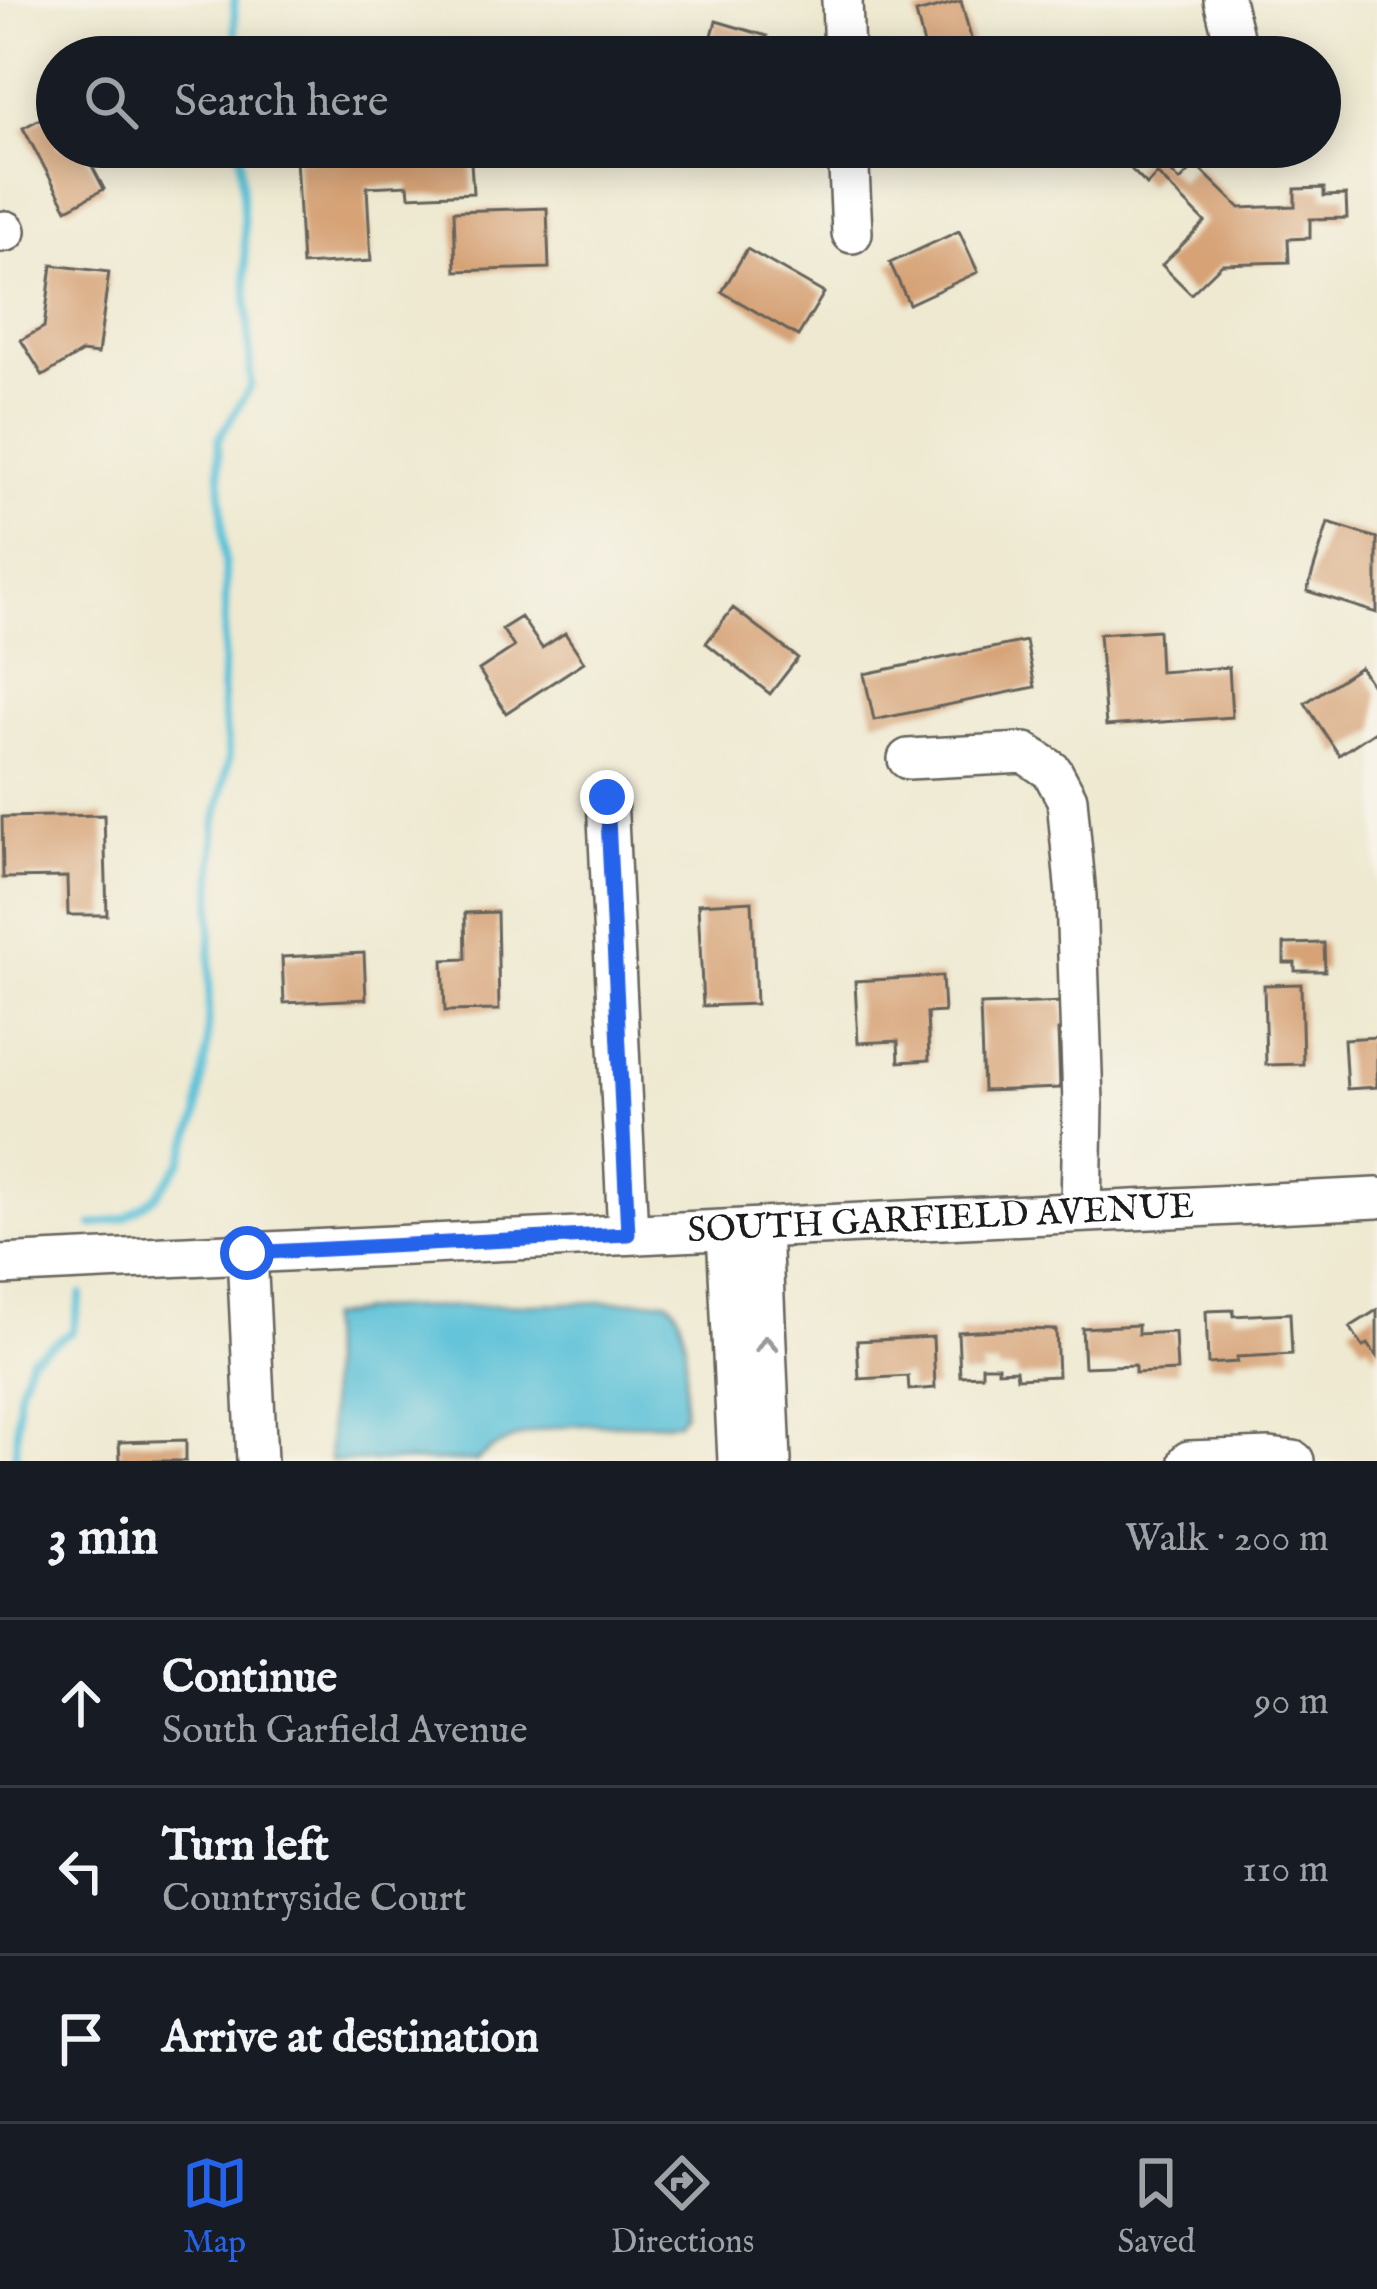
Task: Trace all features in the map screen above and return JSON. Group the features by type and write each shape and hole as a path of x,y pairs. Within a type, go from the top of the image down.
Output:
{"street":[{"path":"842,0 843,36"},
{"path":"1225,0 1233,36"},
{"path":"849,168 852,233"},
{"path":"908,759 1025,754 1052,771 1067,799 1076,896 1081,1213"},
{"path":"607,797 628,1234"},
{"name":"SOUTH GARFIELD AVENUE","path":"0,1265 1377,1198"},
{"path":"738,1461 744,1229"},
{"path":"744,1229 772,1461"},
{"path":"247,1253 257,1461"},
{"path":"1189,1461 1294,1461"}],"water":[{"path":"665,1300 674,1307 684,1333 684,1413 678,1422 546,1429 497,1446 476,1461 330,1461 327,1317 377,1309"}],"building":[{"path":"961,1 970,36 922,36 916,13"},
{"path":"716,21 767,36 712,36"},
{"path":"36,121 36,152 23,128"},
{"path":"45,168 93,168 104,189 67,209"},
{"path":"297,168 471,168 473,193 409,196 408,185 367,187 371,261 302,265"},
{"path":"1167,168 1180,181 1199,168 1240,208 1295,206 1295,189 1324,188 1324,196 1346,195 1347,218 1310,219 1310,238 1288,239 1289,262 1222,264 1191,294 1162,265 1205,222 1157,174 1147,185 1132,170"},
{"path":"547,208 549,268 456,271 454,211"},
{"path":"959,231 978,272 909,304 890,263"},
{"path":"747,249 824,293 798,336 722,292"},
{"path":"52,265 109,272 98,354 82,352 43,376 21,340 44,327"},
{"path":"1328,523 1377,538 1377,613 1307,591"},
{"path":"733,608 798,658 770,694 706,643"},
{"path":"521,617 542,648 565,633 584,662 506,713 479,670 514,647 502,629"},
{"path":"1158,630 1160,672 1229,667 1232,717 1106,726 1099,634"},
{"path":"1026,641 1035,687 874,720 864,674"},
{"path":"1360,667 1377,693 1377,730 1339,755 1305,703"},
{"path":"104,815 107,915 68,915 67,877 3,878 2,817"},
{"path":"752,901 756,1004 703,1006 698,904"},
{"path":"497,912 499,1010 445,1011 443,960 466,959 465,913"},
{"path":"1324,943 1325,971 1295,971 1295,963 1284,963 1284,944"},
{"path":"364,953 366,999 284,1003 282,957"},
{"path":"942,976 944,1012 927,1013 929,1060 899,1062 898,1041 858,1043 855,981"},
{"path":"1301,984 1303,1064 1266,1065 1264,985"},
{"path":"1064,1002 1065,1029 1058,1030 1060,1088 983,1091 980,1005"},
{"path":"1377,1037 1377,1087 1347,1089 1344,1039"},
{"path":"1233,1310 1233,1316 1290,1313 1292,1354 1208,1364 1206,1311"},
{"path":"1377,1310 1377,1357 1368,1344 1363,1347 1350,1327"},
{"path":"1138,1325 1138,1334 1175,1332 1177,1371 1135,1373 1135,1365 1084,1367 1082,1328"},
{"path":"1056,1330 1058,1376 1017,1378 1016,1370 982,1366 982,1375 960,1376 958,1332"},
{"path":"933,1337 935,1388 909,1390 908,1376 859,1379 857,1341"},
{"path":"186,1440 186,1461 120,1461 119,1442"}],"waterway":[{"path":"234,0 235,36"},
{"path":"93,1225 124,1218 155,1197 182,1161 197,1118 207,1049 215,826 229,757 222,701 226,584 218,440 251,386 241,168"},
{"path":"15,1461 19,1391 31,1357 72,1332 81,1295"}],"route":[{"path":"247,1253 628,1234 607,797"}]}
